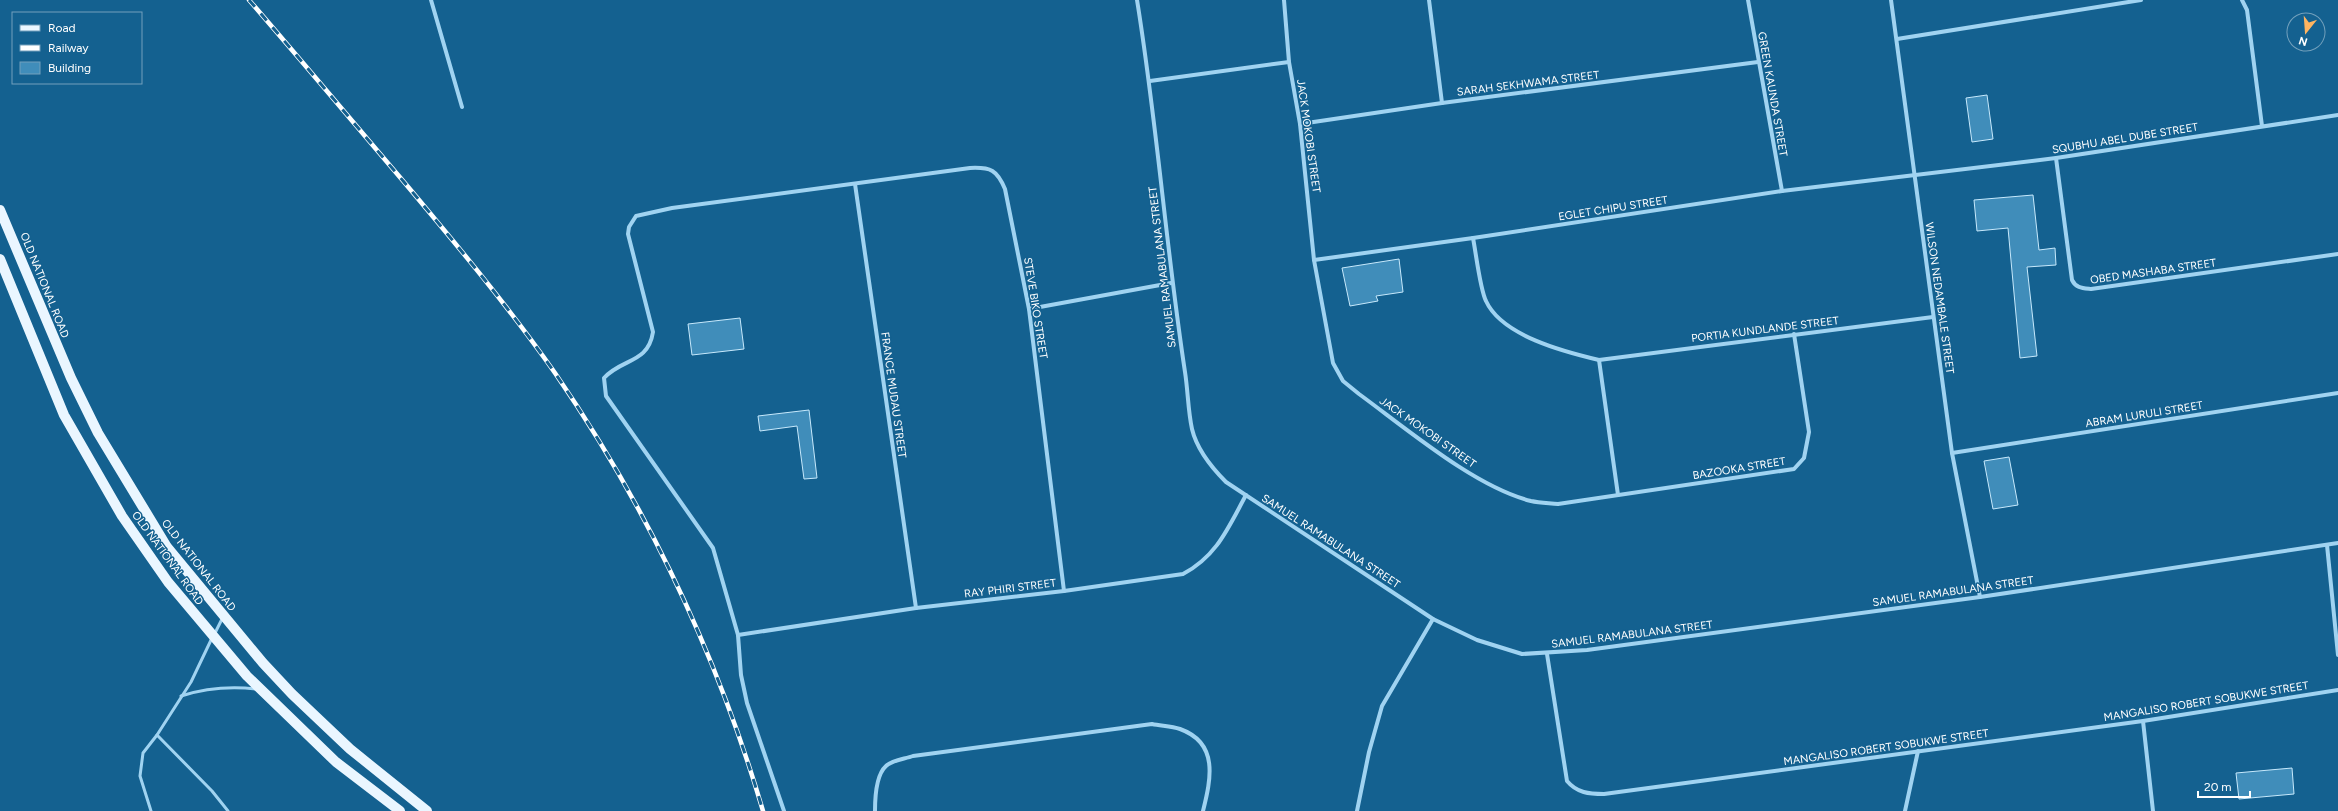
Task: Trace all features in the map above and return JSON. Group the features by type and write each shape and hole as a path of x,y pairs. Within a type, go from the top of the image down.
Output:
{"main road":[{"name":"OLD NATIONAL ROAD","path":"0,210 71,378 98,433 167,547 223,616 268,668 350,749 427,811"},
{"name":"OLD NATIONAL ROAD","path":"0,259 64,415 122,516 168,582 213,637 261,690 336,762 400,811"}],"street":[{"path":"431,0 462,107"},
{"name":"SAMUEL RAMABULANA STREET","path":"1137,0 1150,81 1171,283 1192,429 1199,448 1215,471 1226,482 1246,496 1433,619 1477,640 1522,654 1547,654 1587,650 1980,597 2338,543"},
{"path":"1150,81 1289,62 1284,0"},
{"path":"1429,0 1442,103"},
{"name":"GREEN KAUNDA STREET","path":"1748,0 1782,191"},
{"name":"WILSON NEDAMBALE STREET","path":"1891,0 1952,453 1980,597"},
{"path":"1897,39 2141,0"},
{"path":"2242,0 2247,10 2262,126"},
{"name":"JACK MOKOBI STREET","path":"1289,62 1300,124 1314,260 1333,363 1343,381 1470,474 1510,493 1531,501 1558,504 1618,495"},
{"name":"SARAH SEKHWAMA STREET","path":"1300,124 1442,103 1758,62"},
{"name":"SQUBHU ABEL DUBE STREET","path":"1914,174 2056,158 2338,115"},
{"name":"OBED MASHABA STREET","path":"2056,158 2072,280 2075,285 2081,288 2091,289 2338,254"},
{"name":"STEVE BIKO STREET","path":"855,184 970,168 995,171 1000,177 1005,189 1029,309 1064,591"},
{"name":"EGLET CHIPU STREET","path":"1314,260 1473,238 1782,191 1914,174"},
{"path":"784,811 747,703 741,675 738,635 713,548 606,396 604,378 614,369 639,358 646,352 652,343 653,332 628,234 632,220 644,213 855,184"},
{"name":"FRANCE MUDAU STREET","path":"855,184 916,608"},
{"path":"1473,238 1486,301 1500,318 1518,332 1560,351 1599,360 1618,495"},
{"path":"1029,309 1171,283"},
{"name":"PORTIA KUNDLANDE STREET","path":"1599,360 1933,317"},
{"name":"BAZOOKA STREET","path":"1618,495 1789,470 1799,465 1804,458 1809,432 1794,334"},
{"name":"ABRAM LURULI STREET","path":"1952,453 2338,393"},
{"name":"RAY PHIRI STREET","path":"738,635 916,608 1064,591 1183,574 1213,552 1246,496"},
{"path":"2327,545 2338,655"},
{"path":"1357,811 1369,752 1382,706 1433,619"},
{"name":"MANGALISO ROBERT SOBUKWE STREET","path":"1547,654 1567,781 1579,791 1604,794 2143,721 2338,690"},
{"path":"2143,721 2153,811"},
{"path":"875,811 874,800 881,775 886,766 897,761 913,756 1152,724 1180,729 1202,742 1209,758 1209,778 1203,811"},
{"path":"1905,811 1918,751"}],"lane":[{"path":"151,811 140,776 143,753 157,735 190,682 223,616"},
{"path":"181,696 220,687 261,690"},
{"path":"157,735 212,791 228,811"}],"building":[{"path":"1987,95 1993,139 1972,142 1966,98"},
{"path":"2033,195 2039,250 2055,248 2056,265 2027,267 2037,356 2020,358 2008,228 1977,231 1974,200"},
{"path":"1399,259 1403,292 1376,296 1378,301 1350,306 1342,268"},
{"path":"740,318 744,349 692,355 688,324"},
{"path":"809,410 817,478 804,479 797,426 760,431 758,416"},
{"path":"2009,457 2018,505 1993,509 1984,461"},
{"path":"2292,768 2294,794 2239,799 2236,773"}],"railway":[{"path":"249,0 404,182 481,276 537,348 588,424 620,476 649,529 701,639 745,753 763,811"}]}
